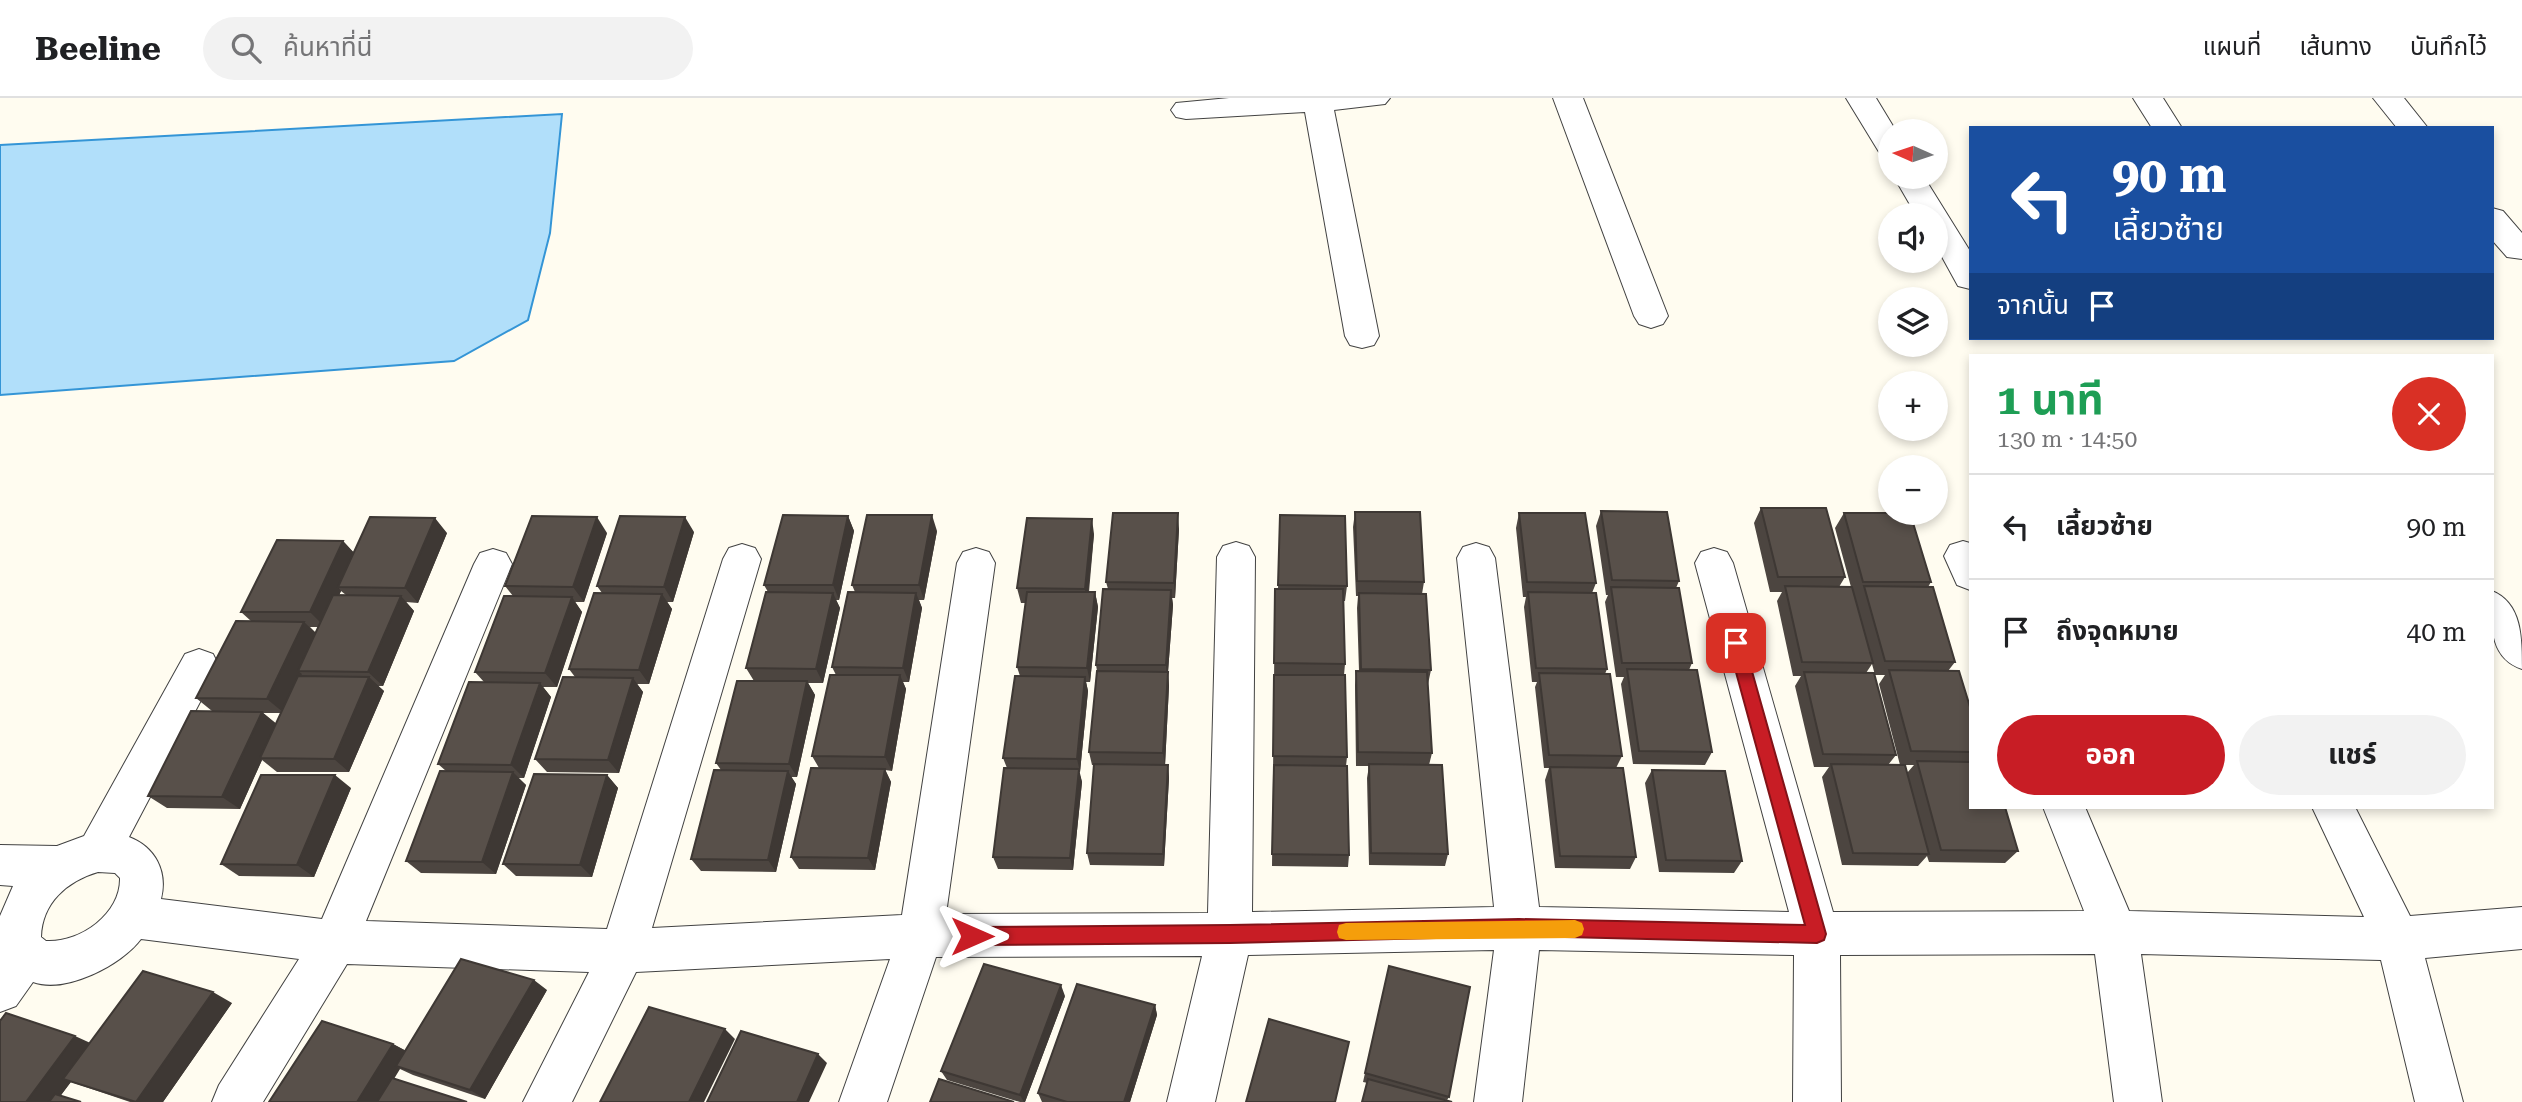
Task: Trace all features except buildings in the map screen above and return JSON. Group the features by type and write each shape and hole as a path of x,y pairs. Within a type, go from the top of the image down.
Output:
{"street":[{"path":"1186,110 1375,98"},
{"path":"1568,98 1651,316"},
{"path":"1861,98 1878,126"},
{"path":"2148,98 2166,126"},
{"path":"2388,98 2411,126"},
{"path":"1318,102 1362,336"},
{"path":"2494,221 2518,249"},
{"path":"1948,240 1969,276"},
{"path":"1191,1102 1230,934 1236,557"},
{"path":"1476,558 1519,928 1498,1102"},
{"path":"547,1102 623,951 742,559"},
{"path":"863,1102 921,936 976,563"},
{"path":"1714,563 1817,934 1817,1102"},
{"path":"236,1102 335,942 493,564"},
{"path":"2494,610 2522,652"},
{"path":"0,865 79,859 116,853 130,858 139,868 143,883 140,900 117,934 79,958 58,964 40,963 10,951 17,914 27,897 41,880 79,859 199,666"},
{"path":"2065,809 2115,932 2138,1102"},
{"path":"2334,809 2398,939 2439,1102"},
{"path":"131,917 335,942 623,951 921,936 1230,934 1519,928 1817,934 2115,932 2398,939 2522,928"}],"water":[{"path":"562,114 550,233 528,320 454,361 0,395 0,145"}],"slow traffic":[{"path":"1346,932 1575,929"}],"route":[{"path":"972,936 1519,928 1817,934 1736,643"}]}
